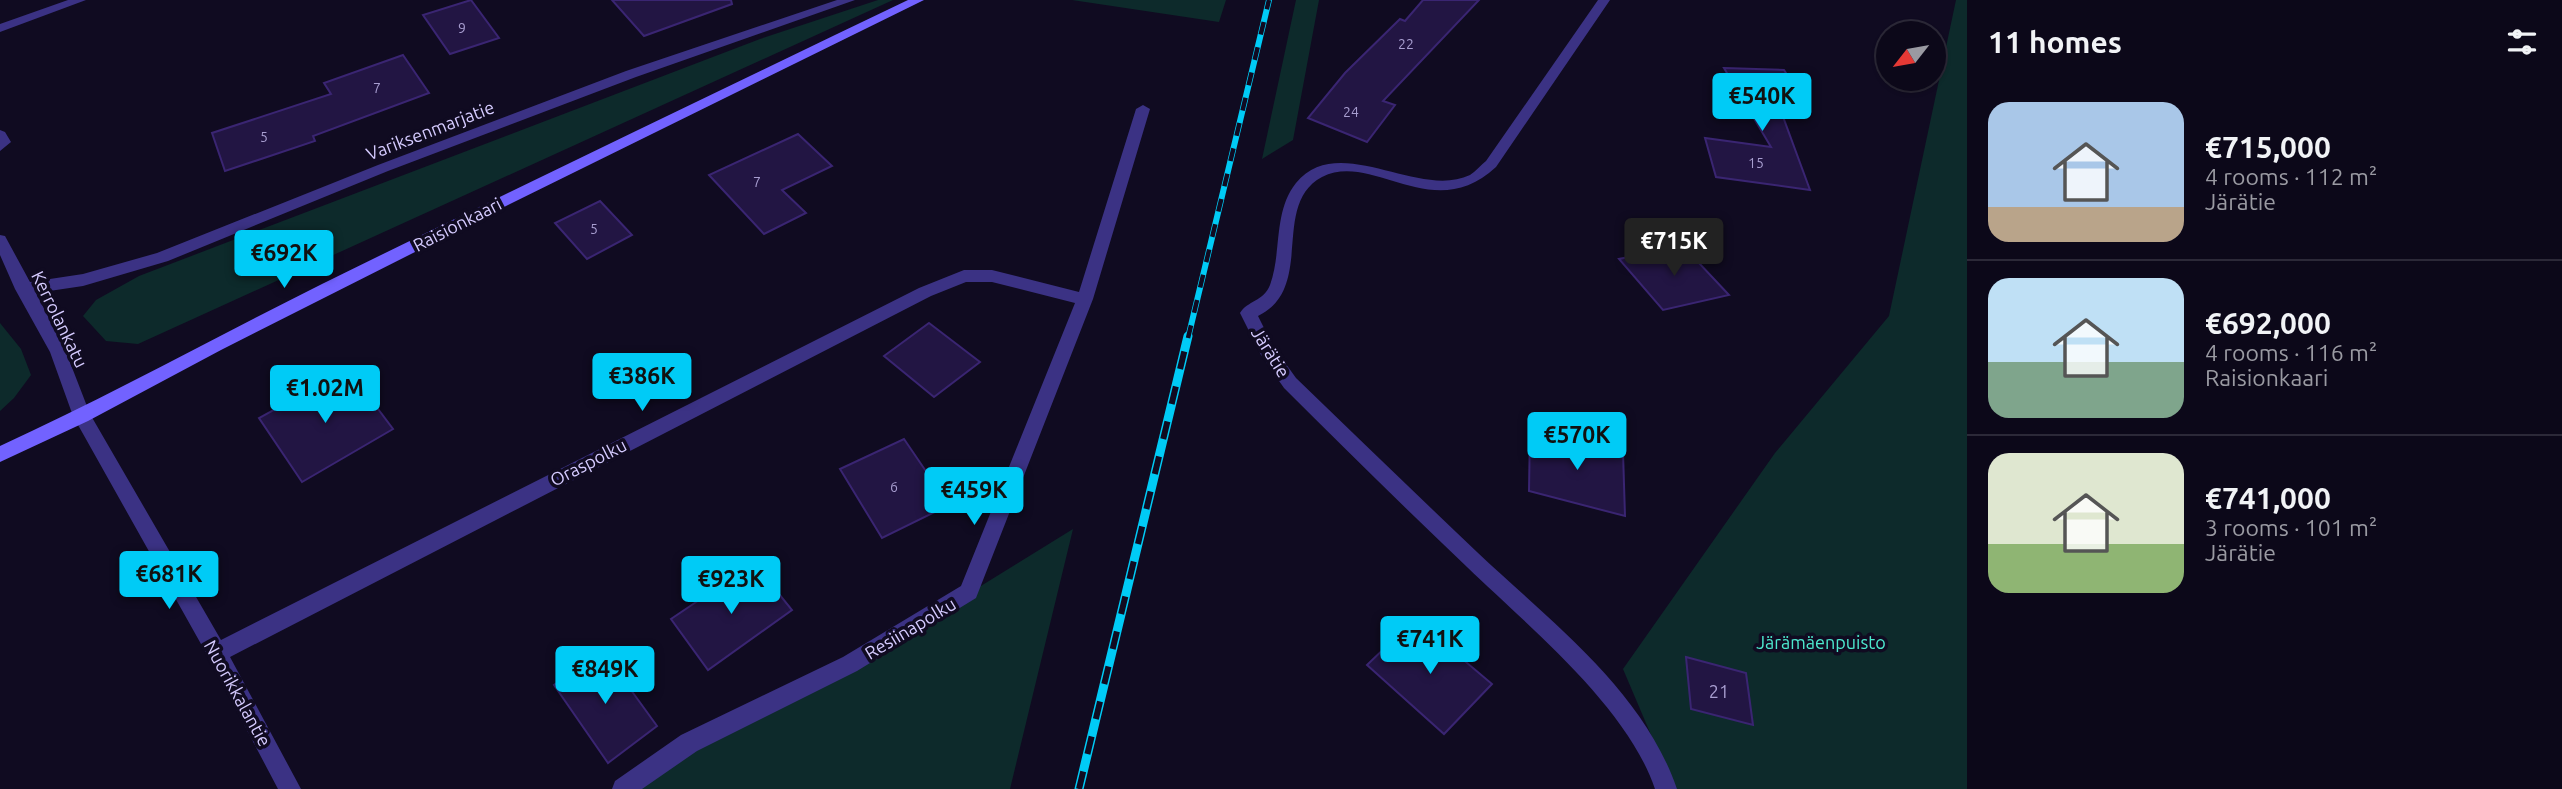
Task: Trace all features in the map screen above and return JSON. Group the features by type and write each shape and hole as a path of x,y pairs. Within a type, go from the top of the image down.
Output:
{"main road":[{"name":"Raisionkaari","path":"0,454 492,206 918,0"}],"street":[{"path":"0,29 80,0"},
{"name":"Variksenmarjatie","path":"23,289 83,280 162,257 383,168 631,74 849,0"},
{"name":"Järätie","path":"1604,0 1492,164 1474,178 1446,184 1415,184 1346,167 1321,172 1302,183 1293,197 1277,288 1267,303 1248,313 1267,350 1290,383 1592,677 1642,735 1664,776 1666,789"},
{"name":"Resiinapolku","path":"623,789 689,743 850,664 969,592 1085,299 1143,108"},
{"path":"0,135 4,142 0,146"},
{"name":"Kerrolankatu","path":"0,240 23,289 58,352 82,415"},
{"name":"Oraspolku","path":"217,653 925,292 964,276 992,276 1085,299"},
{"name":"Nuorikkalantie","path":"82,415 217,653 290,789"}],"green space":[{"path":"878,0 893,0 138,344 106,341 83,316 96,300 139,276 760,39"},
{"path":"1072,0 1226,0 1219,22"},
{"path":"1296,0 1319,0 1293,140 1262,159"},
{"name":"Järämäenpuisto","path":"1956,0 1967,0 1967,789 1674,789 1623,669 1775,453 1889,316 1937,91 1946,91 1946,47"},
{"path":"0,323 21,349 31,375 14,398 0,411"},
{"path":"1073,529 1010,789 623,789 942,610"}],"building":[{"path":"471,0 499,38 450,54 423,15"},
{"path":"612,0 731,0 732,4 644,36"},
{"path":"1423,0 1479,0 1383,101 1395,105 1367,142 1308,118 1345,73 1400,19 1405,21"},
{"path":"403,55 429,93 313,136 315,141 225,171 212,133 331,94 324,83"},
{"path":"1724,68 1784,70 1806,104 1778,103 1810,190 1716,177 1705,138 1771,147"},
{"path":"798,134 832,166 782,190 806,213 764,234 709,175"},
{"path":"600,201 632,235 587,259 555,223"},
{"path":"1683,246 1729,295 1663,310 1619,259"},
{"path":"929,323 980,362 934,397 884,356"},
{"path":"348,369 393,429 302,482 259,418"},
{"path":"1530,430 1623,452 1625,516 1529,491"},
{"path":"904,439 949,505 882,538 840,469"},
{"path":"754,563 792,610 708,670 671,619"},
{"path":"1415,619 1492,684 1444,734 1367,665"},
{"path":"602,650 657,726 608,763 554,685"},
{"path":"1686,657 1746,673 1753,725 1691,709"}],"railway":[{"path":"1188,338 1269,0"},
{"path":"1079,789 1188,336"}]}
